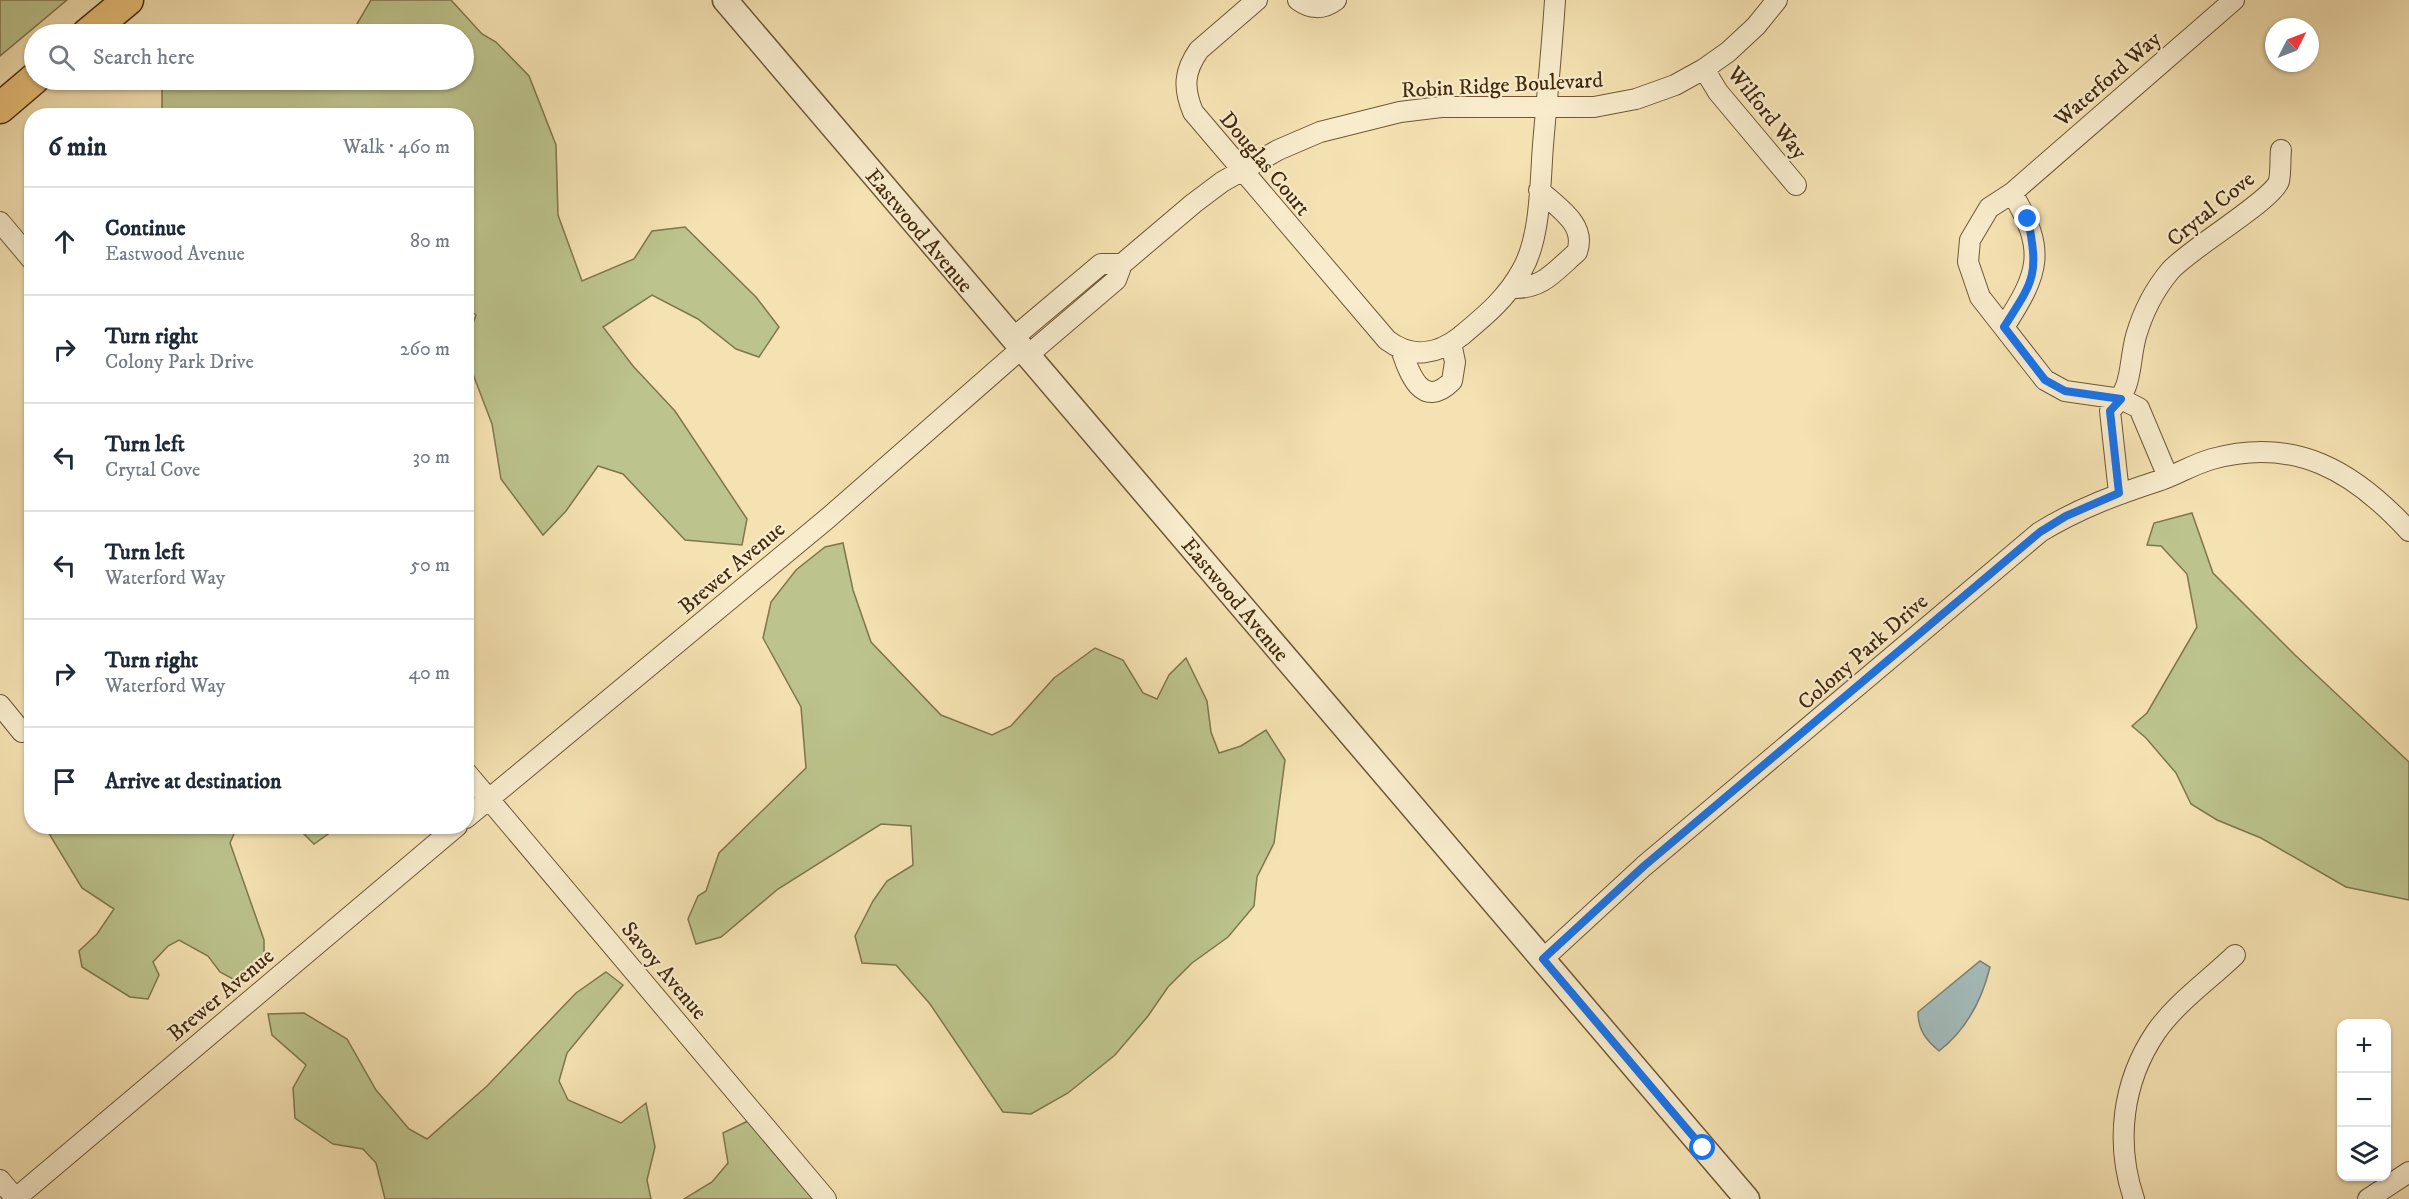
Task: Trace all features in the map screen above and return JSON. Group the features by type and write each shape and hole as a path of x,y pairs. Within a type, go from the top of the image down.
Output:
{"main road":[{"path":"99,24 128,0"},
{"path":"0,108 24,88"}],"street":[{"name":"Eastwood Avenue","path":"725,0 1747,1199"},
{"name":"Douglas Court","path":"1257,0 1199,50 1185,78 1185,89 1193,112 1387,340 1401,349"},
{"path":"1298,0 1311,7 1319,8 1336,0"},
{"path":"1451,343 1455,362 1452,381 1439,390 1431,392 1424,390 1413,381 1401,349 1426,353 1451,343 1487,315 1512,288 1524,268 1532,244 1539,190 1555,0"},
{"name":"Robin Ridge Boulevard","path":"1021,347 1101,264 1122,264 1194,203 1241,170 1278,150 1320,132 1361,120 1442,107 1594,107 1636,99 1675,85 1704,69 1728,52 1755,26 1777,0"},
{"name":"Waterford Way","path":"2121,399 2065,391 2045,380 1980,297 1968,262 1970,240 1989,208 2012,193 2235,0"},
{"name":"Wilford Way","path":"1704,69 1718,92 1796,185"},
{"name":"Crytal Cove","path":"2119,493 2110,411 2121,399 2131,377 2136,337 2147,303 2170,271 2202,242 2260,202 2278,183 2281,150"},
{"path":"1512,288 1534,287 1542,282 1577,252 1579,246 1579,230 1574,222 1539,190"},
{"path":"2004,327 2034,275 2034,252 2028,219 2012,193"},
{"path":"0,222 24,250"},
{"name":"Brewer Avenue","path":"474,811 819,525 1021,347"},
{"path":"2121,399 2139,408 2168,477"},
{"name":"Colony Park Drive","path":"1543,959 1644,866 2040,532 2066,516 2119,493 2213,459 2254,453 2296,456 2331,467 2361,485 2409,531"},
{"path":"0,705 22,732"},
{"name":"Savoy Avenue","path":"474,781 826,1199"},
{"name":"Brewer Avenue","path":"16,1199 448,834"},
{"path":"2134,1199 2123,1144 2124,1124 2133,1077 2157,1031 2235,956"},
{"path":"2368,1199 2409,1172"},
{"path":"0,1180 16,1199"}],"green space":[{"path":"0,0 67,0 38,24 24,24 24,36 0,56"},
{"path":"371,0 451,0 473,24 357,24"},
{"path":"474,25 482,34 496,42 529,76 556,145 558,215 582,281 634,259 652,231 685,227 756,297 779,327 759,357 736,349 698,319 652,295 603,327 633,366 675,411 747,519 742,545 685,540 623,474 598,466 566,511 543,535 501,479 492,424 474,377 474,321 476,315 474,314 474,108 162,108 162,90 474,90"},
{"path":"2192,513 2213,573 2295,655 2409,762 2409,900 2346,887 2261,838 2217,820 2191,804 2176,773 2146,738 2132,726 2147,713 2197,627 2187,574 2161,546 2147,545 2154,523"},
{"path":"843,543 853,590 871,642 941,715 992,735 1011,726 1054,678 1095,648 1123,660 1143,693 1157,699 1169,675 1186,658 1207,701 1211,732 1219,753 1241,746 1266,730 1285,760 1274,843 1257,877 1254,906 1228,937 1192,963 1168,987 1148,1016 1115,1055 1068,1093 1031,1114 1003,1112 930,1004 896,965 862,963 855,936 873,901 887,881 913,865 911,826 881,824 778,889 721,937 696,944 688,919 698,896 706,891 719,853 806,768 801,707 763,638 771,602 796,570 825,547"},
{"path":"49,834 234,834 230,843 264,940 264,968 240,983 220,972 208,956 179,940 168,946 153,962 159,975 148,999 130,997 82,967 79,951 97,934 114,909 82,888"},
{"path":"304,834 328,834 314,844"},
{"path":"606,972 623,985 567,1053 559,1081 568,1100 621,1123 646,1103 655,1147 647,1180 651,1199 385,1199 376,1163 363,1149 333,1144 295,1118 293,1088 306,1065 272,1035 268,1014 304,1013 347,1039 376,1090 409,1129 427,1139 487,1086 576,993"},
{"path":"748,1121 817,1199 684,1199 712,1182 728,1163 723,1133"}],"water":[{"path":"1980,961 1990,967 1972,1014 1949,1043 1939,1051 1924,1034 1919,1024 1918,1012"}],"route":[{"path":"1703,1148 1543,959 1590,913 1644,866 2040,532 2066,516 2119,493 2110,411 2121,399 2065,391 2045,380 2004,327 2024,297 2034,275 2034,252 2028,219"}]}
